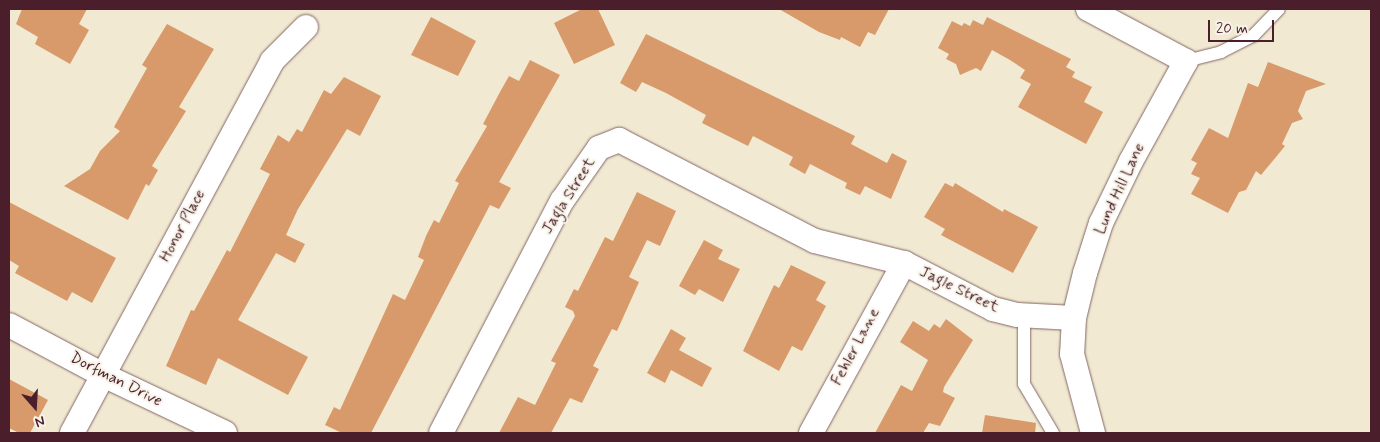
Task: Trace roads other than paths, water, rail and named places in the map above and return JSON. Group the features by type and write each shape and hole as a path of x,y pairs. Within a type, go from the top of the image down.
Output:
{"street":[{"path":"1088,9 1186,61"},
{"name":"Honor Place","path":"72,433 272,61 306,27"},
{"name":"Lund Hill Lane","path":"1093,433 1072,354 1074,318 1101,223 1131,161 1186,61"},
{"name":"Jagla Street","path":"441,433 562,201 599,148 620,140 815,241 904,263"},
{"name":"Jagle Street","path":"904,263 993,309 1024,316 1074,318"},
{"name":"Fehler Lane","path":"812,433 904,263"},
{"name":"Dorfman Drive","path":"9,325 103,375 225,433"}],"lane":[{"path":"1186,61 1221,52 1253,36 1279,9"},
{"path":"1024,316 1024,384 1052,433"}]}
